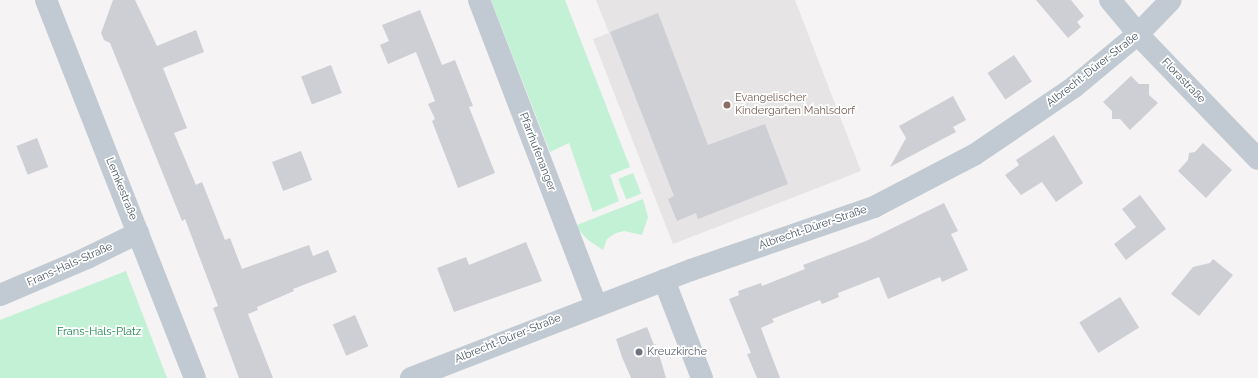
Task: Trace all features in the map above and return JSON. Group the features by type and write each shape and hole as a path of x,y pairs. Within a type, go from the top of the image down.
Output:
{"street":[{"name":"Lemkestraße","path":"46,0 195,378"},
{"name":"Pfarrhufenanger","path":"479,0 596,305"},
{"name":"Florastraße","path":"1110,0 1138,34 1258,159"},
{"name":"Albrecht-Dürer-Straße","path":"411,378 596,305 874,207 974,155 1010,132 1074,87 1138,34 1171,0"},
{"name":"Frans-Hals-Straße","path":"0,295 92,256 138,233"},
{"path":"664,280 702,378"}],"shaded area":[{"name":"Evangelischer Kindergarten Mahlsdorf","path":"596,0 795,0 861,171 673,244 593,39 609,33"}],"green space":[{"path":"491,0 565,0 630,167 610,175 619,201 593,212 569,143 550,152"},
{"path":"633,173 641,193 626,199 618,179"},
{"path":"643,199 648,217 642,235 624,231 616,233 607,239 603,250 588,240 579,230 577,225"},
{"name":"Frans-Hals-Platz","path":"126,271 167,378 0,378 0,320"}],"building":[{"path":"113,0 135,0 157,46 196,30 204,52 163,68 187,128 174,133 196,185 202,182 225,240 230,238 242,269 309,245 313,256 328,250 337,272 293,289 294,291 257,307 258,310 248,314 273,378 239,378 213,308 218,306 185,219 182,221 110,43 104,40 101,33"},
{"path":"1036,0 1071,0 1084,16 1077,22 1081,27 1068,38"},
{"path":"420,10 442,65 455,60 473,106 469,107 495,173 458,188 432,121 435,119 428,104 435,101 416,52 388,64 380,45 389,41 382,25"},
{"path":"658,13 708,145 765,124 788,184 698,219 696,213 677,221 668,199 674,196 610,32"},
{"path":"1014,55 1032,82 1005,99 987,73"},
{"path":"331,65 342,93 312,104 301,76"},
{"path":"1131,76 1139,84 1149,84 1149,95 1158,103 1130,130 1120,119 1112,119 1112,111 1103,102"},
{"path":"953,96 966,120 953,127 956,132 890,167 906,138 899,126"},
{"path":"1054,135 1083,183 1056,202 1042,182 1021,195 1005,175 1019,165 1016,160"},
{"path":"37,138 48,167 28,175 16,146"},
{"path":"1203,143 1232,170 1206,198 1178,171 1188,160 1189,153 1195,152"},
{"path":"301,151 312,180 283,191 272,162"},
{"path":"1140,195 1166,229 1126,260 1114,244 1136,227 1122,209"},
{"path":"944,203 958,231 951,234 968,270 942,282 940,277 888,299 879,277 838,293 839,297 822,304 820,300 772,319 774,322 761,328 780,378 757,378 747,354 751,353 729,299 739,295 738,291 761,283 762,286 805,269 803,265 866,241"},
{"path":"526,242 542,281 454,312 437,268 466,257 469,265"},
{"path":"1213,259 1233,275 1199,316 1171,294 1193,267 1210,263"},
{"path":"1120,297 1139,328 1098,353 1079,322"},
{"path":"355,315 368,346 346,356 333,324"},
{"name":"Kreuzkirche","path":"647,327 654,345 656,344 666,378 631,378 622,357 616,339"}],"place":[{"name":"Evangelischer Kindergarten Mahlsdorf","path":"727,105"},
{"name":"Kreuzkirche","path":"639,352"}]}
